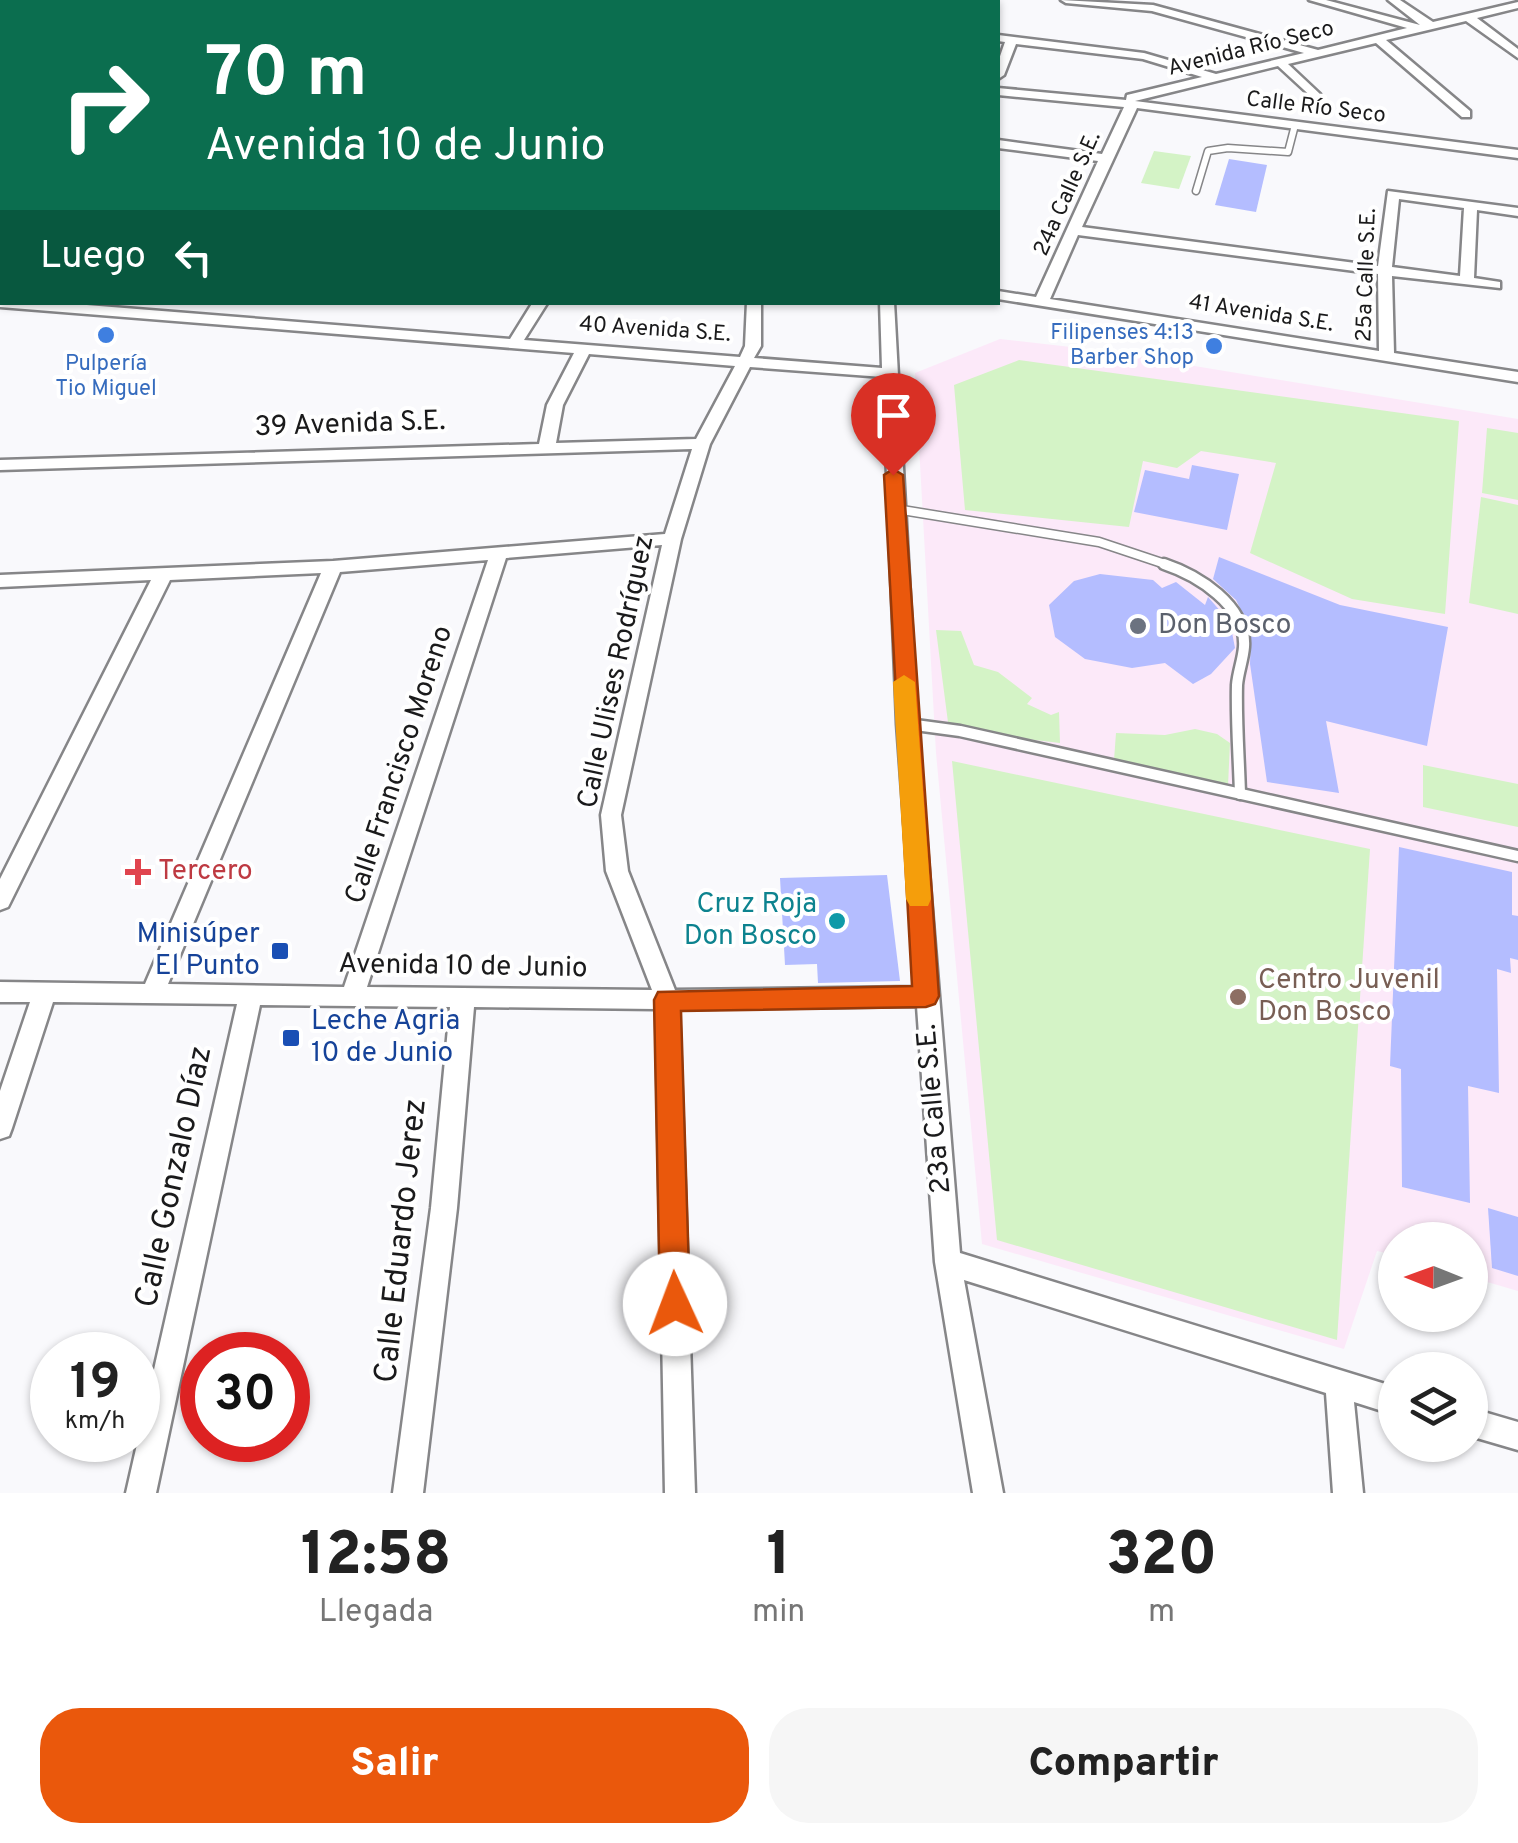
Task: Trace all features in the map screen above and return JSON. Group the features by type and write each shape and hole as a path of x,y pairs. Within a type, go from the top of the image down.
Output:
{"street":[{"path":"1066,0 1153,8 1318,54"},
{"path":"1314,0 1425,26"},
{"path":"1393,0 1425,26"},
{"name":"Avenida Río Seco","path":"1109,102 1518,5"},
{"path":"1468,17 1518,56"},
{"path":"1000,38 1144,56 1218,78"},
{"path":"1377,38 1466,114"},
{"path":"1000,70 1012,40"},
{"path":"1280,63 1316,97"},
{"path":"1166,90 1178,110"},
{"name":"Calle Río Seco","path":"1000,91 1134,104 1518,154"},
{"name":"24a Calle S.E.","path":"1042,302 1128,109 1134,104"},
{"path":"1000,144 1106,158"},
{"name":"25a Calle S.E.","path":"1387,357 1385,270 1393,194 1471,205"},
{"path":"1467,282 1471,205 1518,212"},
{"path":"1074,230 1495,285"},
{"name":"41 Avenida S.E.","path":"1000,295 1518,378"},
{"name":"40 Avenida S.E.","path":"14,305 887,374"},
{"path":"515,342 539,305"},
{"name":"Calle Ulises Rodríguez","path":"680,1493 667,1000 617,871 611,815 672,539 702,444 753,346 754,305"},
{"name":"23a Calle S.E.","path":"888,310 887,374 907,724 948,1262 988,1493"},
{"path":"547,446 555,406 584,348"},
{"name":"39 Avenida S.E.","path":"0,465 702,444"},
{"path":"0,581 333,567 672,539"},
{"name":"Calle Francisco Moreno","path":"353,995 499,552"},
{"path":"153,994 333,567"},
{"path":"0,901 162,576"},
{"name":"Avenida 10 de Junio","path":"0,992 667,1000 926,996"},
{"path":"0,1128 45,992"},
{"name":"Calle Gonzalo Díaz","path":"141,1493 252,994"},
{"name":"Calle Eduardo Jerez","path":"408,1493 444,1208 462,996"},
{"path":"948,1262 1378,1397"},
{"path":"1340,1386 1348,1493"},
{"path":"1488,1427 1518,1436"}],"lane":[{"path":"1196,191 1208,151 1219,147 1288,152 1295,125"},
{"path":"895,508 1099,542 1196,574 1212,586 1231,608 1245,643 1237,682 1240,794"},
{"path":"907,724 960,731 1518,856"}],"shaded area":[{"name":"Centro Juvenil Don Bosco","path":"1000,339 1097,350 1518,419 1518,1291 1488,1282 1488,1222 1378,1222 1378,1251 1344,1349 982,1244 936,753 915,373"}],"green space":[{"path":"1154,151 1191,156 1179,189 1141,183"},
{"path":"1019,360 1459,421 1445,614 1352,599 1250,553 1276,463 1201,451 1177,468 1143,461 1129,527 965,510 954,385"},
{"path":"1487,428 1518,433 1518,500 1482,493"},
{"path":"1481,497 1518,505 1518,614 1469,603"},
{"path":"936,630 961,631 974,665 998,672 1032,698 1027,704 1051,715 1059,712 1060,743 949,730"},
{"path":"1195,729 1217,734 1230,743 1228,786 1114,760 1116,733 1165,735"},
{"path":"952,761 1370,849 1337,1340 997,1240"},
{"path":"1423,765 1518,784 1518,827 1423,807"}],"building":[{"path":"1229,159 1267,165 1256,212 1215,205"},
{"path":"1192,465 1239,474 1227,530 1134,512 1145,470 1189,479"},
{"path":"1219,557 1340,605 1448,627 1427,746 1326,721 1339,793 1267,782 1250,664 1251,631 1236,600 1213,579"},
{"name":"Don Bosco","path":"1100,574 1153,580 1162,588 1176,582 1205,605 1208,597 1230,622 1235,648 1211,674 1193,684 1165,663 1132,668 1085,659 1055,637 1049,605 1074,581"},
{"path":"1399,847 1512,872 1518,960 1510,958 1511,973 1497,969 1499,1093 1468,1086 1470,1203 1402,1187 1401,1069 1390,1066"},
{"name":"Cruz Roja Don Bosco","path":"887,875 900,981 818,983 817,964 785,965 780,878"},
{"path":"1488,1208 1518,1217 1518,1276 1492,1268"}],"slow traffic":[{"path":"904,682 919,899"}],"place":[{"name":"Pulpería Tio Miguel","path":"106,335"},
{"name":"Filipenses 4:13 Barber Shop","path":"1214,346"},
{"name":"Don Bosco","path":"1138,626"},
{"name":"Tercero","path":"138,872"},
{"name":"Cruz Roja Don Bosco","path":"837,921"},
{"name":"Minisúper El Punto","path":"280,951"},
{"name":"Centro Juvenil Don Bosco","path":"1238,997"},
{"name":"Leche Agria 10 de Junio","path":"291,1038"}],"route":[{"path":"675,1304 667,1000 926,996 893,475"}]}
